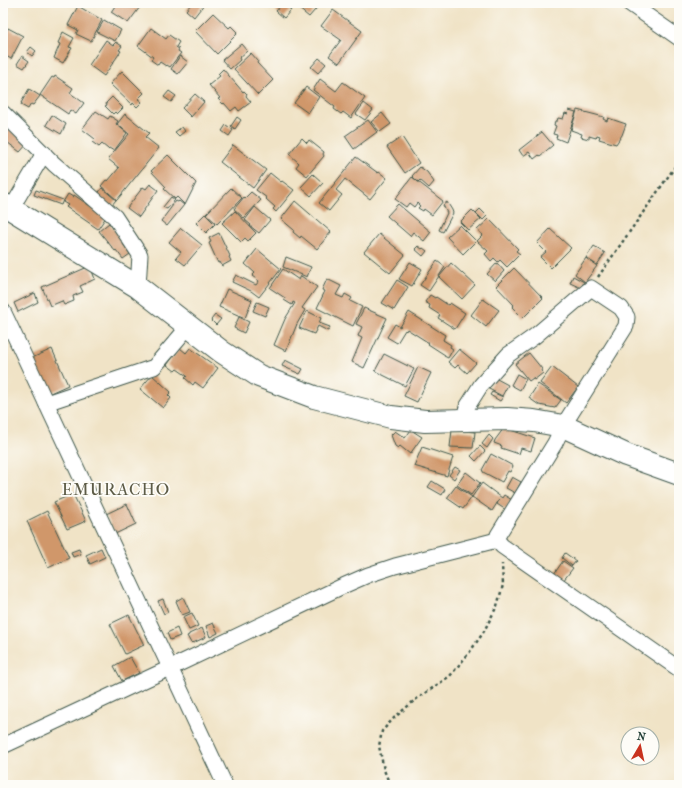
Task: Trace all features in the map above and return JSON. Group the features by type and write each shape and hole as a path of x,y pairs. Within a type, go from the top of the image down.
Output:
{"street":[{"path":"629,3 679,38"},
{"path":"3,113 54,164 115,217 140,255 138,287"},
{"path":"44,153 7,207 138,287 222,352 259,376 314,397 391,418 425,421 507,419 534,421 563,426 626,455 679,474"},
{"path":"463,421 467,407 481,385 508,356 535,336 591,288 621,308 627,317 626,326 563,426 555,443 498,535 500,543 679,669"},
{"path":"3,311 225,785"},
{"path":"46,403 154,367 189,326"},
{"path":"3,746 368,575 395,566 500,543"}],"path":[{"path":"591,288 679,161"},
{"path":"390,785 384,770 379,746 382,730 415,700 450,676 483,633 497,606 503,585 500,543"}],"building":[{"path":"117,3 143,3 128,23 111,12"},
{"path":"192,3 205,3 194,17 186,10"},
{"path":"283,3 291,10 284,18 276,11"},
{"path":"292,3 321,3 309,17"},
{"path":"78,6 102,20 91,41 76,34 78,30 68,25"},
{"path":"333,10 362,31 339,63 329,56 341,40 321,26"},
{"path":"213,13 229,28 231,26 237,32 237,34 217,54 195,31"},
{"path":"104,20 121,30 115,41 97,32"},
{"path":"3,28 7,30 8,28 23,36 11,59 3,54"},
{"path":"151,28 166,39 169,35 179,42 176,47 181,53 170,67 160,62 158,65 151,60 153,57 138,46"},
{"path":"63,32 74,38 69,47 72,48 63,63 54,58"},
{"path":"106,40 113,45 116,42 122,46 119,50 121,51 104,76 89,65"},
{"path":"241,44 247,51 230,69 222,60"},
{"path":"31,47 36,51 32,56 27,52"},
{"path":"251,53 258,61 257,63 273,80 258,95 234,69"},
{"path":"22,56 29,61 24,68 17,64"},
{"path":"180,56 188,62 178,74 171,69"},
{"path":"319,58 326,64 318,73 311,67"},
{"path":"223,69 243,92 244,91 247,94 246,96 251,102 239,111 236,107 231,111 218,99 220,98 209,85 220,76 218,74"},
{"path":"122,71 144,93 138,99 142,102 137,107 133,103 132,105 110,84"},
{"path":"55,76 73,88 70,93 84,103 76,114 70,110 68,114 40,95 52,77 54,78"},
{"path":"320,79 336,91 343,82 365,98 351,118 343,112 341,114 334,109 335,107 313,90"},
{"path":"306,87 319,97 308,113 294,103"},
{"path":"29,89 40,96 28,109 21,105 21,103"},
{"path":"169,91 176,96 171,102 164,97"},
{"path":"195,94 204,102 191,117 182,108"},
{"path":"112,97 123,108 117,114 115,112 113,114 105,106"},
{"path":"364,103 373,110 365,120 356,114"},
{"path":"569,110 576,112 566,142 556,138 557,135 553,134 556,126 554,125 555,121 557,121 558,118 563,119 565,113 568,114"},
{"path":"577,110 604,117 603,119 607,121 608,118 626,124 622,135 616,144 599,139 600,136 597,135 596,138 589,136 589,139 581,137 582,134 571,130"},
{"path":"96,111 108,119 110,116 118,121 116,124 127,133 114,151 109,148 108,149 102,144 99,147 92,142 95,139 82,129"},
{"path":"382,113 391,124 380,132 371,122"},
{"path":"125,114 149,133 145,137 159,148 117,200 101,186 106,180 108,181 119,168 108,159 129,134 117,124"},
{"path":"52,115 66,124 61,134 46,125"},
{"path":"237,117 241,120 235,129 231,126"},
{"path":"368,120 377,132 354,149 345,136"},
{"path":"226,125 233,130 229,136 222,131"},
{"path":"182,127 185,131 179,136 175,132"},
{"path":"7,128 28,143 20,152 3,139 7,133 5,132"},
{"path":"542,132 553,145 534,159 529,152 523,156 519,150"},
{"path":"402,137 419,163 405,173 387,147"},
{"path":"302,138 307,143 309,140 324,152 324,156 307,176 296,167 299,163 289,154"},
{"path":"233,145 266,170 253,188 220,162"},
{"path":"168,155 196,183 185,205 177,197 175,199 164,189 166,187 151,171"},
{"path":"356,157 387,178 370,199 345,179 336,190 342,195 329,211 319,203"},
{"path":"420,167 427,172 434,182 429,188 420,180 418,182 412,176"},
{"path":"270,173 294,190 276,212 273,209 275,207 266,199 267,198 256,190"},
{"path":"313,174 323,183 311,196 301,187"},
{"path":"412,177 443,201 432,215 424,209 423,211 418,208 420,206 417,203 414,207 409,203 406,207 395,199"},
{"path":"150,184 158,190 139,217 127,208 143,187 146,189"},
{"path":"102,188 116,200 111,206 97,195"},
{"path":"231,188 242,198 217,224 206,214"},
{"path":"36,190 63,200 61,205 34,195"},
{"path":"251,192 261,200 244,218 234,209 244,197 245,198"},
{"path":"68,194 73,197 74,195 106,217 98,229 66,207 68,205 63,202"},
{"path":"171,197 175,200 167,209 163,207"},
{"path":"176,201 179,201 184,205 167,226 161,221"},
{"path":"295,201 331,232 317,249 301,236 300,238 293,232 294,230 281,219"},
{"path":"447,202 453,213 443,232 439,230 447,213 443,205"},
{"path":"398,204 431,232 424,241 413,232 410,236 387,216"},
{"path":"255,207 270,220 259,233 245,220"},
{"path":"480,209 487,216 483,220 476,213"},
{"path":"472,210 481,219 468,230 460,222"},
{"path":"235,211 256,233 248,241 245,238 241,242 222,223"},
{"path":"205,214 215,224 206,233 196,223"},
{"path":"489,219 518,249 516,251 520,254 507,267 500,260 498,262 494,258 491,261 485,254 488,251 477,241 483,235 477,230"},
{"path":"109,223 125,243 123,244 130,254 123,259 99,231"},
{"path":"460,225 476,241 463,254 447,237"},
{"path":"181,228 202,245 185,265 176,258 181,252 169,242"},
{"path":"550,229 571,248 551,268 540,257 546,252 537,243"},
{"path":"219,233 231,261 222,266 220,262 218,263 209,243 211,242 209,238"},
{"path":"379,234 405,255 390,273 364,252"},
{"path":"418,246 427,251 423,256 415,249"},
{"path":"594,246 605,253 597,265 586,258"},
{"path":"257,249 281,269 259,297 251,291 232,282 236,275 256,285 259,281 252,276 255,273 245,264"},
{"path":"286,257 311,267 307,277 283,267"},
{"path":"586,258 597,266 585,282 575,274"},
{"path":"437,261 445,267 429,291 420,285"},
{"path":"410,262 422,269 412,286 399,279"},
{"path":"451,263 475,285 462,299 439,277"},
{"path":"497,263 504,271 495,281 487,274"},
{"path":"90,266 95,279 80,286 83,292 73,296 74,301 64,305 62,301 50,306 42,287"},
{"path":"514,268 543,298 523,318 512,307 514,305 496,286"},
{"path":"283,269 299,280 301,276 317,287 302,308 305,310 297,324 286,351 274,345 285,319 295,303 293,302 292,305 284,300 285,298 270,288"},
{"path":"573,276 584,282 581,288 570,283"},
{"path":"327,279 341,286 336,295 343,298 345,294 352,298 350,301 362,307 353,326 317,308 325,291 322,290"},
{"path":"397,280 408,287 394,310 382,303"},
{"path":"227,289 252,300 245,318 219,307"},
{"path":"35,293 38,302 18,312 14,303"},
{"path":"430,295 448,305 450,303 465,313 455,329 438,318 440,315 429,308 430,305 425,302"},
{"path":"483,299 499,310 486,327 471,315"},
{"path":"257,302 269,307 265,316 253,311"},
{"path":"364,308 387,318 364,368 352,362 362,338 358,336 362,327 356,324"},
{"path":"307,311 321,318 319,323 330,327 328,331 318,326 314,334 299,328"},
{"path":"409,312 445,335 443,340 451,345 450,347 453,349 448,358 428,344 429,343 407,329 397,343 387,337 395,324 400,327"},
{"path":"215,315 221,319 216,325 211,320"},
{"path":"239,317 249,322 244,333 234,328"},
{"path":"180,348 186,353 190,348 218,368 203,388 195,382 193,385 185,378 187,376 177,369 175,371 167,365"},
{"path":"52,349 68,385 48,394 32,358"},
{"path":"459,349 476,363 467,373 458,365 455,368 448,362"},
{"path":"529,353 542,369 541,371 543,373 534,380 533,378 529,381 515,364"},
{"path":"384,354 414,369 405,386 375,371"},
{"path":"285,360 303,369 300,374 282,366"},
{"path":"418,367 431,373 417,402 404,396"},
{"path":"552,367 578,387 566,403 540,383"},
{"path":"517,374 526,379 520,390 511,385"},
{"path":"152,375 171,392 168,395 171,398 163,408 140,389"},
{"path":"495,378 508,385 502,396 489,389"},
{"path":"538,384 561,400 555,408 539,405 529,398"},
{"path":"492,392 503,397 500,401 490,395"},
{"path":"504,428 535,438 531,451 521,448 519,454 501,448 502,446 494,443"},
{"path":"411,430 422,437 410,454 400,446 398,448 395,446 391,435 395,431 405,438"},
{"path":"452,430 475,432 473,448 450,447"},
{"path":"489,435 493,439 487,448 482,444"},
{"path":"480,446 485,451 476,461 471,456"},
{"path":"422,447 453,457 447,476 414,466"},
{"path":"491,454 513,466 510,472 508,471 502,482 483,472 482,470"},
{"path":"455,467 460,470 454,479 449,475"},
{"path":"466,472 480,483 471,495 457,485"},
{"path":"512,477 521,482 515,493 506,488"},
{"path":"432,481 445,489 442,495 428,487"},
{"path":"482,483 502,498 504,495 512,500 506,510 497,504 499,500 492,511 472,497"},
{"path":"456,486 472,497 463,509 447,498"},
{"path":"73,494 86,521 67,529 54,502"},
{"path":"127,504 136,524 115,534 106,514"},
{"path":"47,511 69,558 48,568 27,521"},
{"path":"101,548 105,557 90,564 86,555"},
{"path":"79,549 81,554 73,557 71,552"},
{"path":"565,553 576,561 572,566 562,558"},
{"path":"563,561 573,568 563,581 554,574"},
{"path":"183,597 190,612 182,615 176,601"},
{"path":"163,599 168,612 164,614 158,601"},
{"path":"192,613 198,626 189,630 183,617"},
{"path":"129,615 144,645 125,654 110,624"},
{"path":"213,623 218,633 210,637 206,626"},
{"path":"177,628 180,636 170,640 167,633"},
{"path":"202,628 206,637 191,643 187,636"},
{"path":"130,657 139,673 122,681 114,666"}],"district":[{"name":"EMURACHO","path":"116,489"}]}
